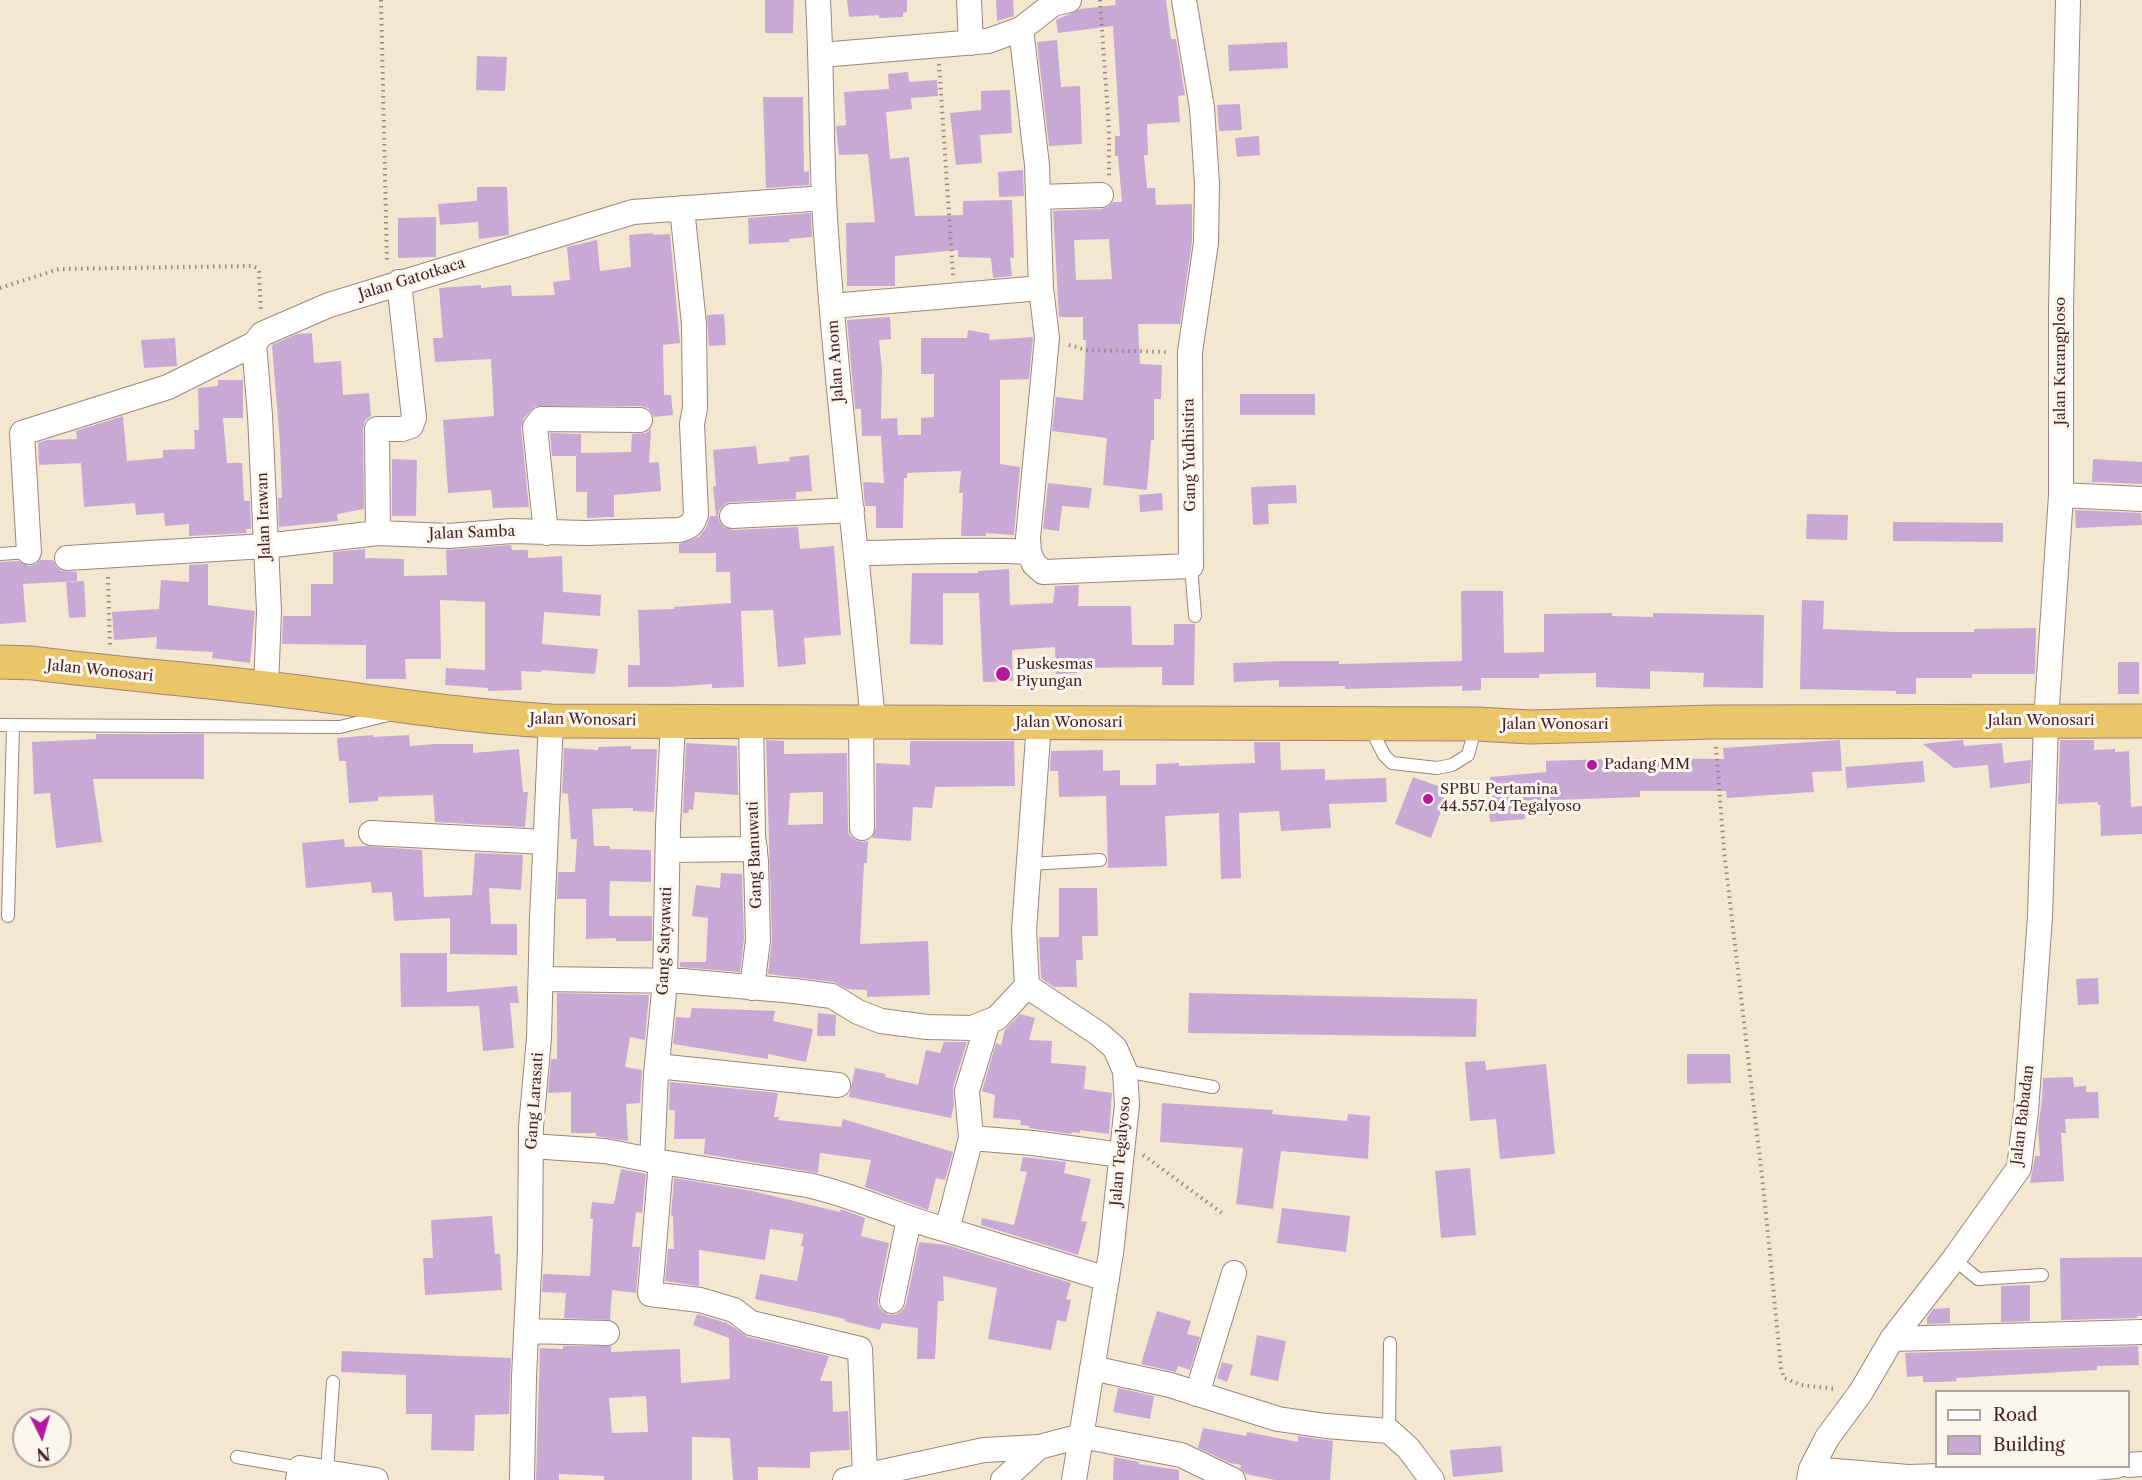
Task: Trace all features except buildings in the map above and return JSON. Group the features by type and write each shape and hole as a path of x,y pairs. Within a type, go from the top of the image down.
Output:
{"highway":[{"name":"Jalan Wonosari","path":"0,662 33,663 266,688 413,709 497,718 551,721 1477,724 1530,727 1714,722 2142,721"}],"street":[{"name":"Jalan Anom","path":"818,0 824,198 841,420 856,553 867,721 862,828"},
{"path":"969,0 971,43"},
{"path":"821,55 988,41 1021,29 1053,4 1069,0"},
{"name":"Gang Yudhistira","path":"1184,0 1202,108 1207,184 1206,243 1190,352 1191,566"},
{"name":"Jalan Karangploso","path":"2046,721 2061,495 2061,308 2068,0"},
{"path":"1021,29 1037,165 1041,288 1047,338 1028,538 1029,552 1034,564 1043,572 1191,566"},
{"path":"1039,197 1101,195"},
{"name":"Jalan Gatotkaca","path":"28,552 21,433 168,387 258,339 329,305 633,212 782,203 824,198"},
{"name":"Jalan Samba","path":"66,558 265,546 378,533 448,536 512,531 546,533 679,530 692,525 696,514 692,424 695,408 694,324 682,208"},
{"path":"378,533 377,429 402,429 411,426 414,418 393,284"},
{"path":"832,306 1041,288"},
{"name":"Jalan Irawan","path":"258,339 269,611 266,688"},
{"path":"546,533 535,427 537,422 541,419 640,420"},
{"path":"2061,495 2142,499"},
{"path":"732,516 852,510"},
{"path":"856,553 995,550 1029,552"},
{"name":"Gang Larasati","path":"522,1480 530,1250 531,1127 539,1038 551,721"},
{"name":"Jalan Babadan","path":"1810,1474 1827,1438 1861,1392 1892,1339 1954,1259 2019,1168 2026,1111 2040,916 2046,721"},
{"name":"Gang Satyawati","path":"673,722 665,982 657,1066 655,1217 650,1294 700,1300 734,1310 751,1323 860,1350 855,1478"},
{"name":"Gang Banuwati","path":"751,722 758,940 752,988"},
{"path":"541,979 682,981 832,996 858,1012 881,1021 927,1027 972,1028 997,1018 1027,986 1024,930 1039,723"},
{"path":"371,833 545,842"},
{"path":"668,850 755,849"},
{"name":"Jalan Tegalyoso","path":"1027,986 1099,1034 1115,1048 1125,1071 1127,1104 1107,1279 1074,1480"},
{"path":"947,1230 971,1138 967,1091 988,1022"},
{"path":"657,1066 838,1085"},
{"path":"971,1138 1122,1148"},
{"path":"531,1146 605,1151 829,1190 909,1219 1107,1279"},
{"path":"892,1301 909,1219"},
{"path":"1197,1394 1234,1273"},
{"path":"527,1331 607,1333"},
{"path":"1892,1339 2142,1332"},
{"path":"1092,1368 1170,1385 1278,1419 1326,1426 1389,1431 1408,1448 1432,1480"},
{"path":"855,1478 984,1450 1030,1447 1081,1436 1181,1455 1233,1480"},
{"path":"988,1480 1030,1447"},
{"path":"1003,1480 1030,1447"},
{"path":"1810,1474 1908,1477 2041,1473 2104,1468"},
{"path":"299,1474 327,1472 374,1480"}],"lane":[{"path":"0,554 28,552"},
{"path":"1191,566 1195,616"},
{"path":"0,725 340,727 413,709"},
{"path":"1368,724 1384,755 1392,763 1437,768 1452,765 1468,755 1477,724"},
{"path":"8,916 5,838 13,726"},
{"path":"1029,864 1100,860"},
{"path":"1125,1071 1213,1087"},
{"path":"1954,1259 1978,1279 2042,1275"},
{"path":"1389,1431 1390,1344"},
{"path":"327,1472 333,1382"},
{"path":"237,1457 299,1474"}],"path":[{"path":"381,0 393,284"},
{"path":"1100,0 1109,130 1109,183 1107,190 1101,195"},
{"path":"938,46 954,295"},
{"path":"0,288 59,269 257,268 260,273 258,339"},
{"path":"1047,338 1086,350 1190,352"},
{"path":"107,556 111,672"},
{"path":"1714,722 1724,851 1764,1194 1780,1368 1784,1378 1801,1385 1861,1392"},
{"path":"1122,1148 1222,1213"}],"place":[{"name":"Puskesmas Piyungan","path":"1003,674"},
{"name":"Padang MM","path":"1592,765"},
{"name":"SPBU Pertamina 44.557.04 Tegalyoso","path":"1428,799"}]}
